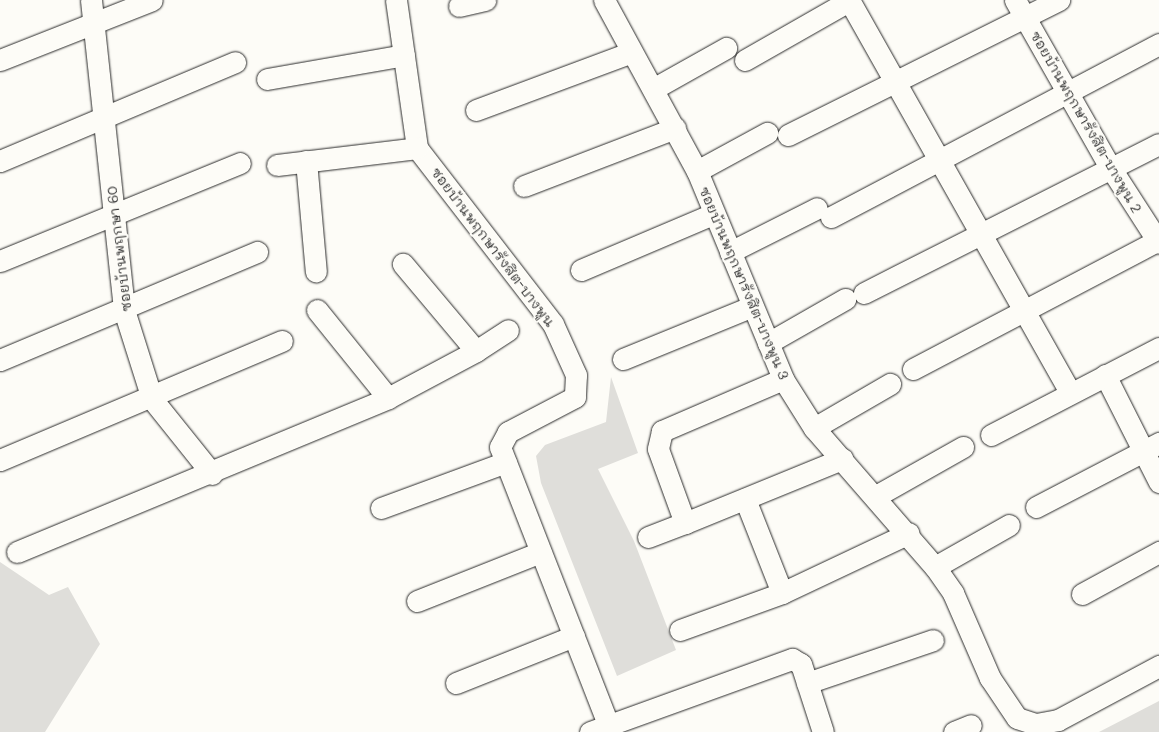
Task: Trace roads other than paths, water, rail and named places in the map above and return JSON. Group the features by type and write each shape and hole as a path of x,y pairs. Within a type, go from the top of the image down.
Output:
{"street":[{"name":"ซอยบ้านพฤกษา 60","path":"91,0 124,310 152,399 212,474"},
{"path":"0,60 152,0"},
{"name":"ซอยบ้านพฤกษารังสิต-บางพูน","path":"396,0 417,148 554,324 576,375 575,397 508,432 500,448 574,636 603,729"},
{"path":"459,6 484,0"},
{"path":"745,60 849,0 1070,393"},
{"name":"ซอยบ้านพฤกษารังสิต-บางพูน 2","path":"1015,0 1110,167 1159,241"},
{"path":"788,135 896,83 1059,0"},
{"name":"ซอยบ้านพฤกษารังสิต-บางพูน 3","path":"608,2 632,52 697,170 713,214 784,379 814,428 909,533 953,593 990,678 1016,718 1036,724 1058,720 1159,666"},
{"path":"730,252 824,213 939,160 1159,44"},
{"path":"653,89 726,48"},
{"path":"476,110 632,52"},
{"path":"267,79 404,56"},
{"path":"0,161 235,62"},
{"path":"524,186 675,128"},
{"path":"697,170 767,133"},
{"path":"768,343 855,296 982,236 1110,167 1159,144"},
{"path":"277,164 417,148"},
{"path":"306,161 316,272"},
{"path":"0,261 240,163"},
{"path":"581,270 713,214"},
{"path":"912,369 1159,241"},
{"path":"0,360 124,310 257,252"},
{"path":"404,264 476,351"},
{"path":"623,359 753,306"},
{"path":"317,310 388,398"},
{"path":"17,552 212,474 388,398 476,351 508,330"},
{"path":"0,460 152,399 282,341"},
{"path":"991,434 1159,348"},
{"path":"1105,375 1151,447 1159,482"},
{"path":"685,523 658,449 662,431 784,379"},
{"path":"814,428 890,384"},
{"path":"1036,507 1151,447"},
{"path":"876,496 963,448"},
{"path":"648,537 842,459"},
{"path":"381,508 506,462"},
{"path":"745,499 782,593"},
{"path":"935,567 1009,525"},
{"path":"680,630 782,593 909,533"},
{"path":"417,602 541,552"},
{"path":"1082,594 1159,552"},
{"path":"456,683 574,636"},
{"path":"807,683 933,640"},
{"path":"603,729 792,659 801,664 823,732"}]}
